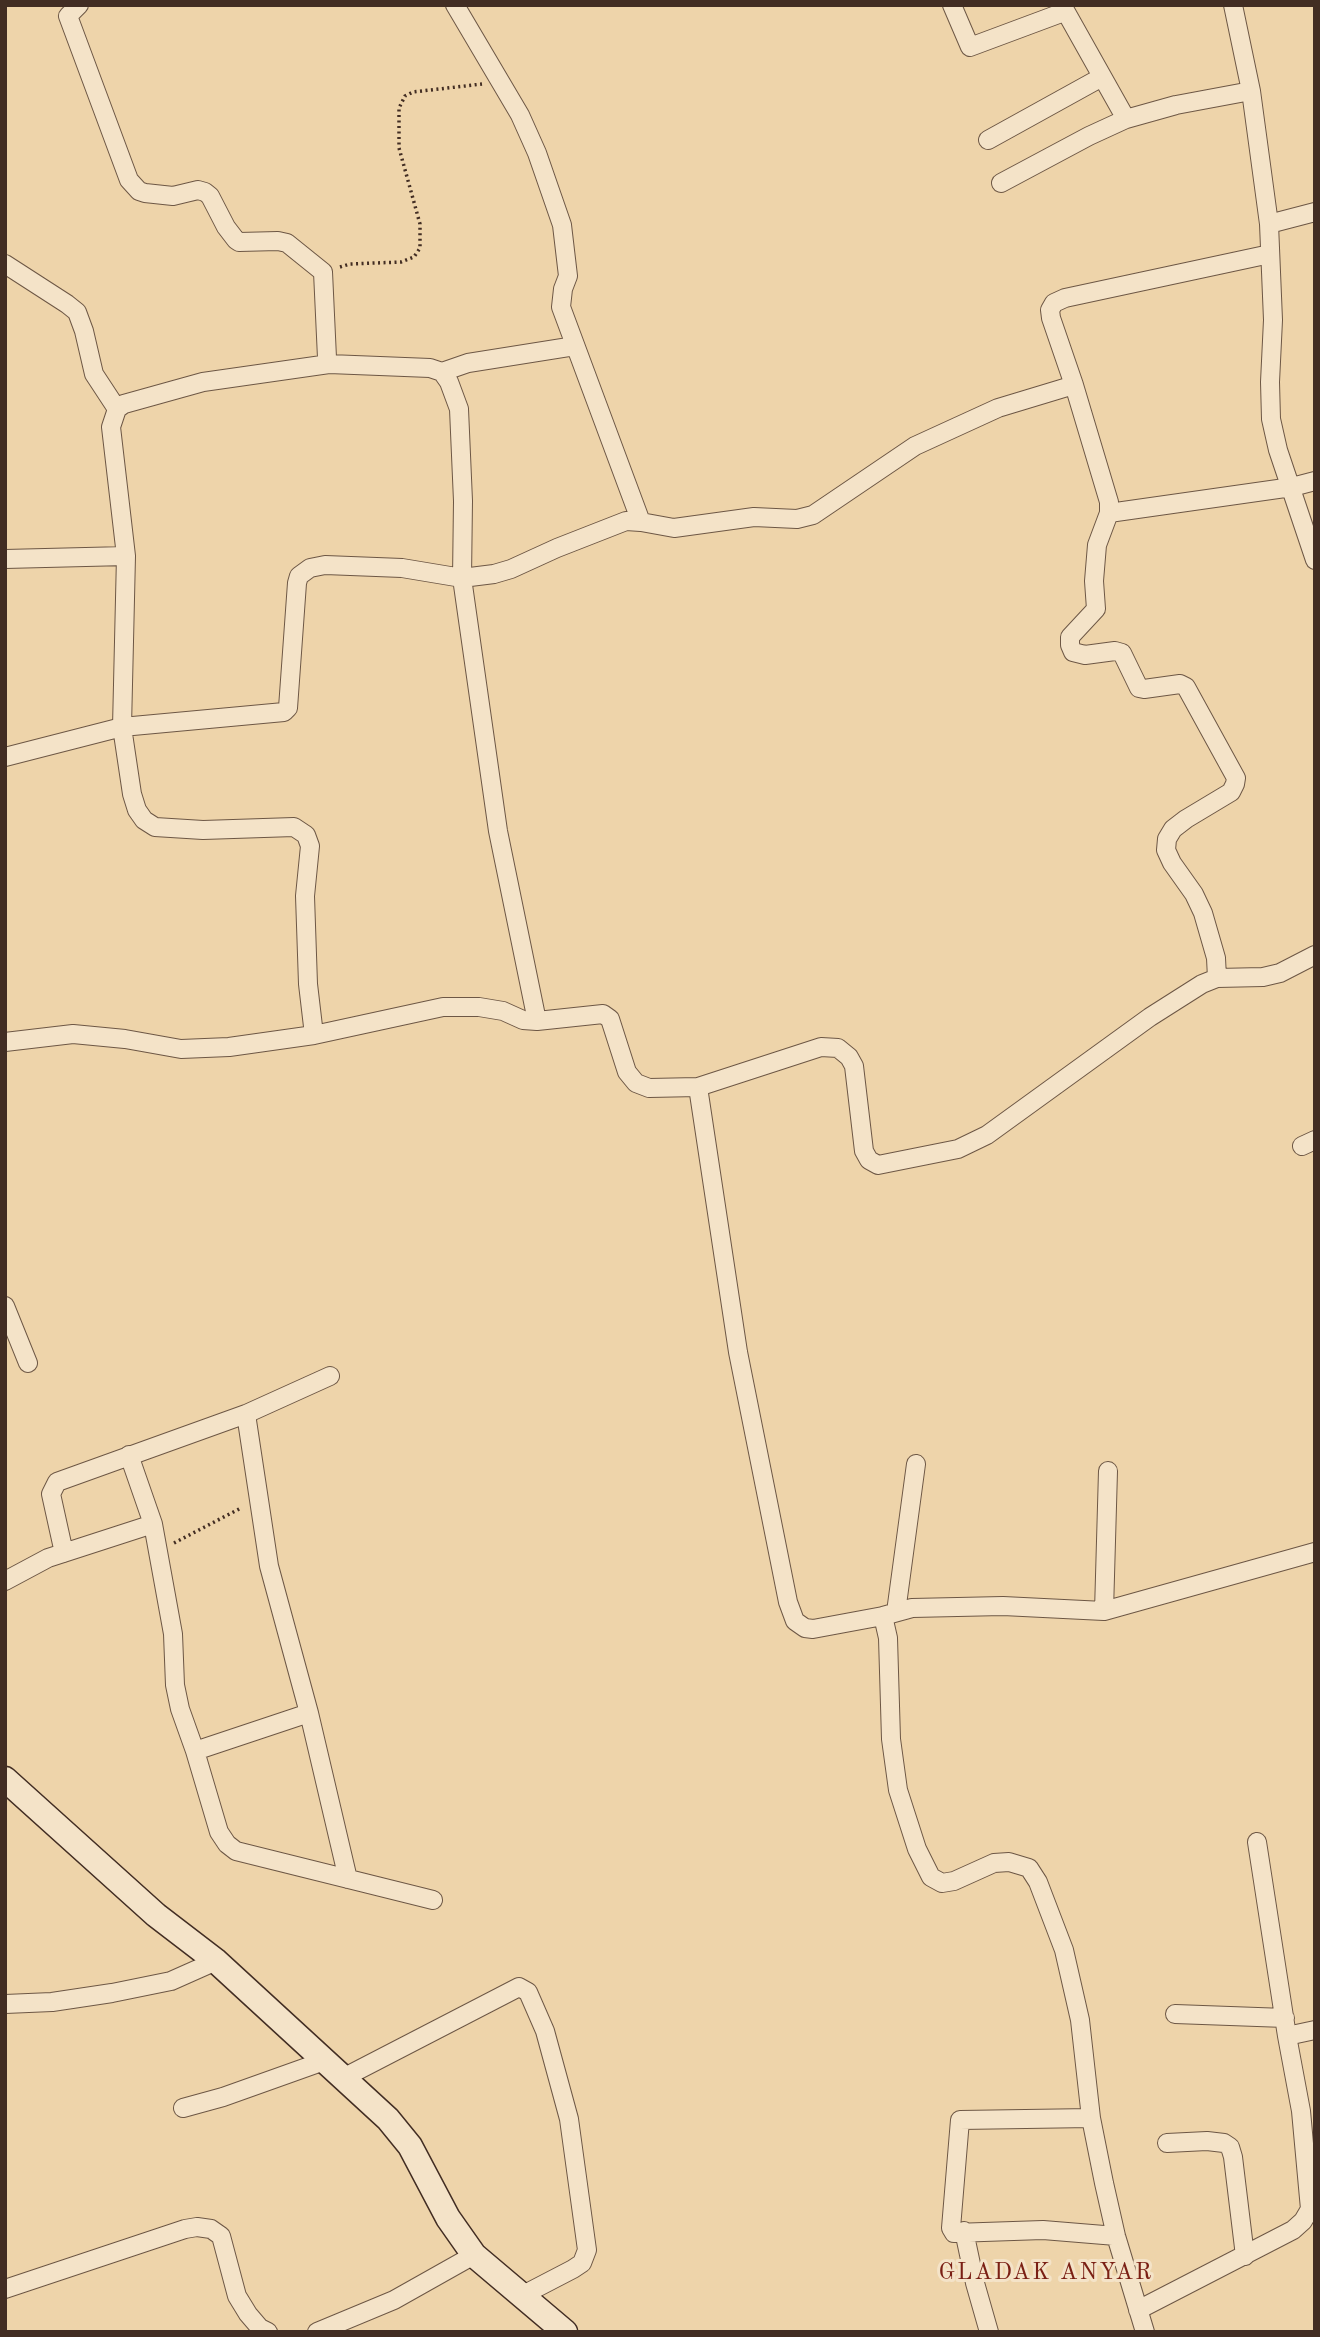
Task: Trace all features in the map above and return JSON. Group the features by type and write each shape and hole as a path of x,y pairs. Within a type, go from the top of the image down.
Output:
{"main road":[{"path":"5,1779 156,1915 216,1961 388,2119 410,2146 448,2218 474,2255 565,2332"}],"street":[{"path":"454,5 520,115 537,153 562,225 568,276 561,307 641,522"},
{"path":"951,5 970,47 1063,9 1126,119"},
{"path":"1233,5 1251,90 1269,224 1273,320 1271,419 1278,450 1315,560"},
{"path":"70,9 129,180 139,191 145,193 173,196 198,190 205,192 236,240 287,243 323,272 329,364"},
{"path":"988,140 1101,77"},
{"path":"1000,183 1126,119 1176,105 1251,90"},
{"path":"1269,224 1315,212"},
{"path":"1217,978 1216,958 1203,913 1194,894 1172,863 1166,850 1167,839 1173,829 1186,819 1231,792 1236,778 1185,687 1180,684 1139,688 1122,653 1115,651 1085,655 1073,652 1070,645 1070,637 1096,609 1094,581 1097,544 1109,513 1109,502 1050,310 1054,303 1065,298 1270,254"},
{"path":"5,264 77,313 94,374 117,409"},
{"path":"442,372 468,363 575,346"},
{"path":"314,1035 308,984 305,896 310,846 306,835 294,827 203,830 155,827 144,820 137,810 122,727 126,556 111,427 117,409 124,404 203,382 329,364 430,368 442,372 449,382 459,409 463,501 462,578 498,831 537,1021"},
{"path":"5,757 122,727 284,712 288,708 297,583 299,576 310,568 325,565 402,568 462,578 511,569 626,521 674,528 754,517 797,519 813,515 915,446 998,408 1074,385"},
{"path":"1109,513 1292,487 1315,481"},
{"path":"5,559 126,556"},
{"path":"5,1042 73,1034 125,1039 181,1049 229,1047 314,1035 443,1007 480,1007 503,1011 523,1020 537,1021 603,1014 610,1019 627,1072 636,1083 649,1088 698,1087 821,1047 838,1048 849,1057 854,1066 864,1151 870,1160 878,1165 894,1164 958,1149 987,1135 1150,1017 1202,984 1217,978 1263,977 1280,973 1315,955"},
{"path":"698,1087 738,1352 788,1602 795,1621 805,1628 814,1629 912,1608 1003,1606 1104,1611 1315,1552"},
{"path":"5,1307 28,1363"},
{"path":"64,1553 52,1506 52,1489 57,1482 246,1414 330,1376"},
{"path":"246,1414 275,1594 309,1713 348,1879"},
{"path":"129,1455 153,1524 173,1634 175,1685 180,1709 219,1832 227,1844 236,1851 433,1900"},
{"path":"916,1464 889,1614 891,1739 898,1790 917,1849 931,1877 942,1883 954,1881 994,1863 1009,1862 1029,1868 1038,1882 1064,1950 1080,2020 1091,2118 1116,2236 1145,2332"},
{"path":"1104,1611 1108,1471"},
{"path":"5,1581 48,1558 153,1524"},
{"path":"195,1751 309,1713"},
{"path":"1138,2310 1293,2230 1303,2221 1310,2209 1301,2111 1257,1842"},
{"path":"5,2004 52,2002 112,1993 171,1980 216,1961"},
{"path":"343,2078 519,1987 528,1992 545,2032 569,2119 587,2250 582,2263 523,2294"},
{"path":"1175,2014 1315,2030"},
{"path":"183,2108 223,2097 324,2061"},
{"path":"1091,2118 960,2120 951,2228 954,2233 1043,2230 1116,2236"},
{"path":"1167,2144 1207,2141 1224,2143 1230,2147 1245,2256"},
{"path":"5,2289 184,2230 197,2227 211,2229 221,2236 237,2297 260,2328 268,2332"},
{"path":"964,2231 989,2332"},
{"path":"317,2332 394,2300 474,2255"}],"path":[{"path":"323,272 350,264 401,262 414,257 420,248 420,224 399,148 399,108 405,96 412,92 498,82"},
{"path":"158,1551 259,1499"}],"district":[{"name":"GLADAK ANYAR","path":"1046,2273"}]}
